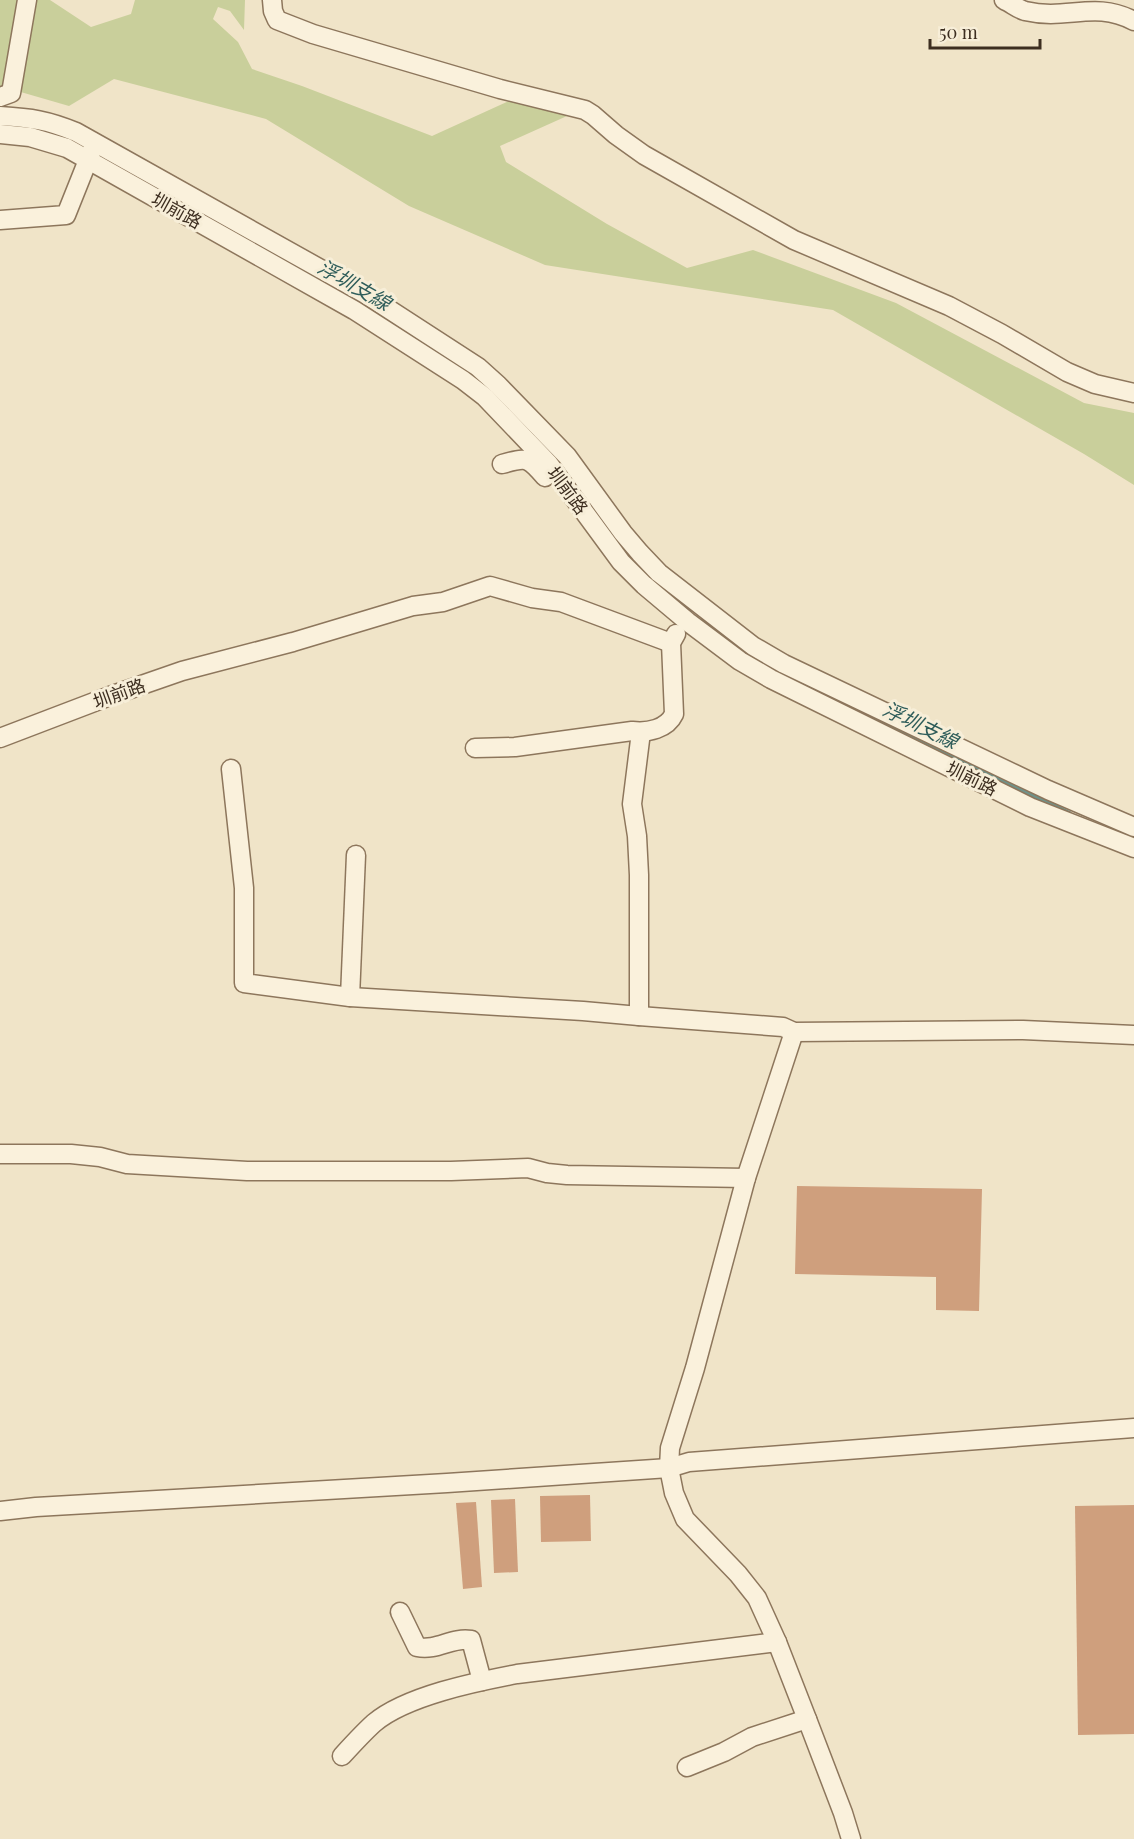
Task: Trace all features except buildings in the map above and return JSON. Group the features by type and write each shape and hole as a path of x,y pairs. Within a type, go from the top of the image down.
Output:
{"street":[{"path":"0,97 11,93 27,0"},
{"path":"272,0 277,20 313,34 500,89 585,110 644,156 794,240 949,306 1002,333 1067,372 1095,384 1134,393"},
{"path":"1004,0 1024,10 1034,12 1057,10 1091,2 1100,3 1118,9 1134,21"},
{"name":"圳前路","path":"0,116 36,118 76,132 367,295 459,354 498,385 567,456 623,533 659,573 753,646 784,664 1048,790 1134,826"},
{"name":"圳前路","path":"0,134 30,137 67,148 354,310 441,364 485,397 549,464 621,562 644,585 740,661 771,679 1030,807 1134,848"},
{"path":"0,220 66,215 94,143"},
{"path":"502,464 523,459 534,463 555,489 570,491 586,480"},
{"name":"圳前路","path":"0,738 182,671 293,642 413,606 443,602 490,586 531,598 561,602 671,643"},
{"path":"474,748 515,747 632,731 641,732 663,727 674,714 671,643 681,628 704,609"},
{"path":"639,1016 639,875 633,804 641,732"},
{"path":"231,769 244,888 244,982 350,997 583,1011 783,1027 794,1032 1023,1030 1134,1035"},
{"path":"350,997 356,855"},
{"path":"794,1032 746,1178 695,1368 670,1448 669,1468 674,1493 685,1519 757,1598 777,1641 851,1839"},
{"path":"0,1154 71,1154 100,1157 127,1164 247,1171 451,1171 528,1168 567,1175 746,1178"},
{"path":"0,1511 669,1468 688,1462 1134,1428"},
{"path":"400,1612 417,1647 428,1649 461,1638 471,1640 482,1681"},
{"path":"342,1756 374,1723 399,1707 482,1681 517,1674 777,1641"},
{"path":"687,1767 724,1752 752,1737 807,1719"}],"green space":[{"path":"0,0 50,0 91,27 131,14 135,0 245,0 244,30 230,11 218,7 213,19 238,42 252,69 432,136 511,100 567,116 500,146 506,162 607,224 687,268 753,250 896,303 1084,403 1134,413 1134,485 833,310 545,265 409,206 266,119 114,79 69,106 0,86"}],"waterway":[{"name":"浮圳支線","path":"44,132 65,138"},
{"name":"浮圳支線","path":"297,268 363,304 481,382"},
{"name":"浮圳支線","path":"589,501 613,537"},
{"name":"浮圳支線","path":"620,546 631,560"},
{"name":"浮圳支線","path":"644,572 690,611"},
{"name":"浮圳支線","path":"703,621 756,660"},
{"name":"浮圳支線","path":"764,665 1069,813"},
{"name":"浮圳支線","path":"1122,834 1134,838"}]}
